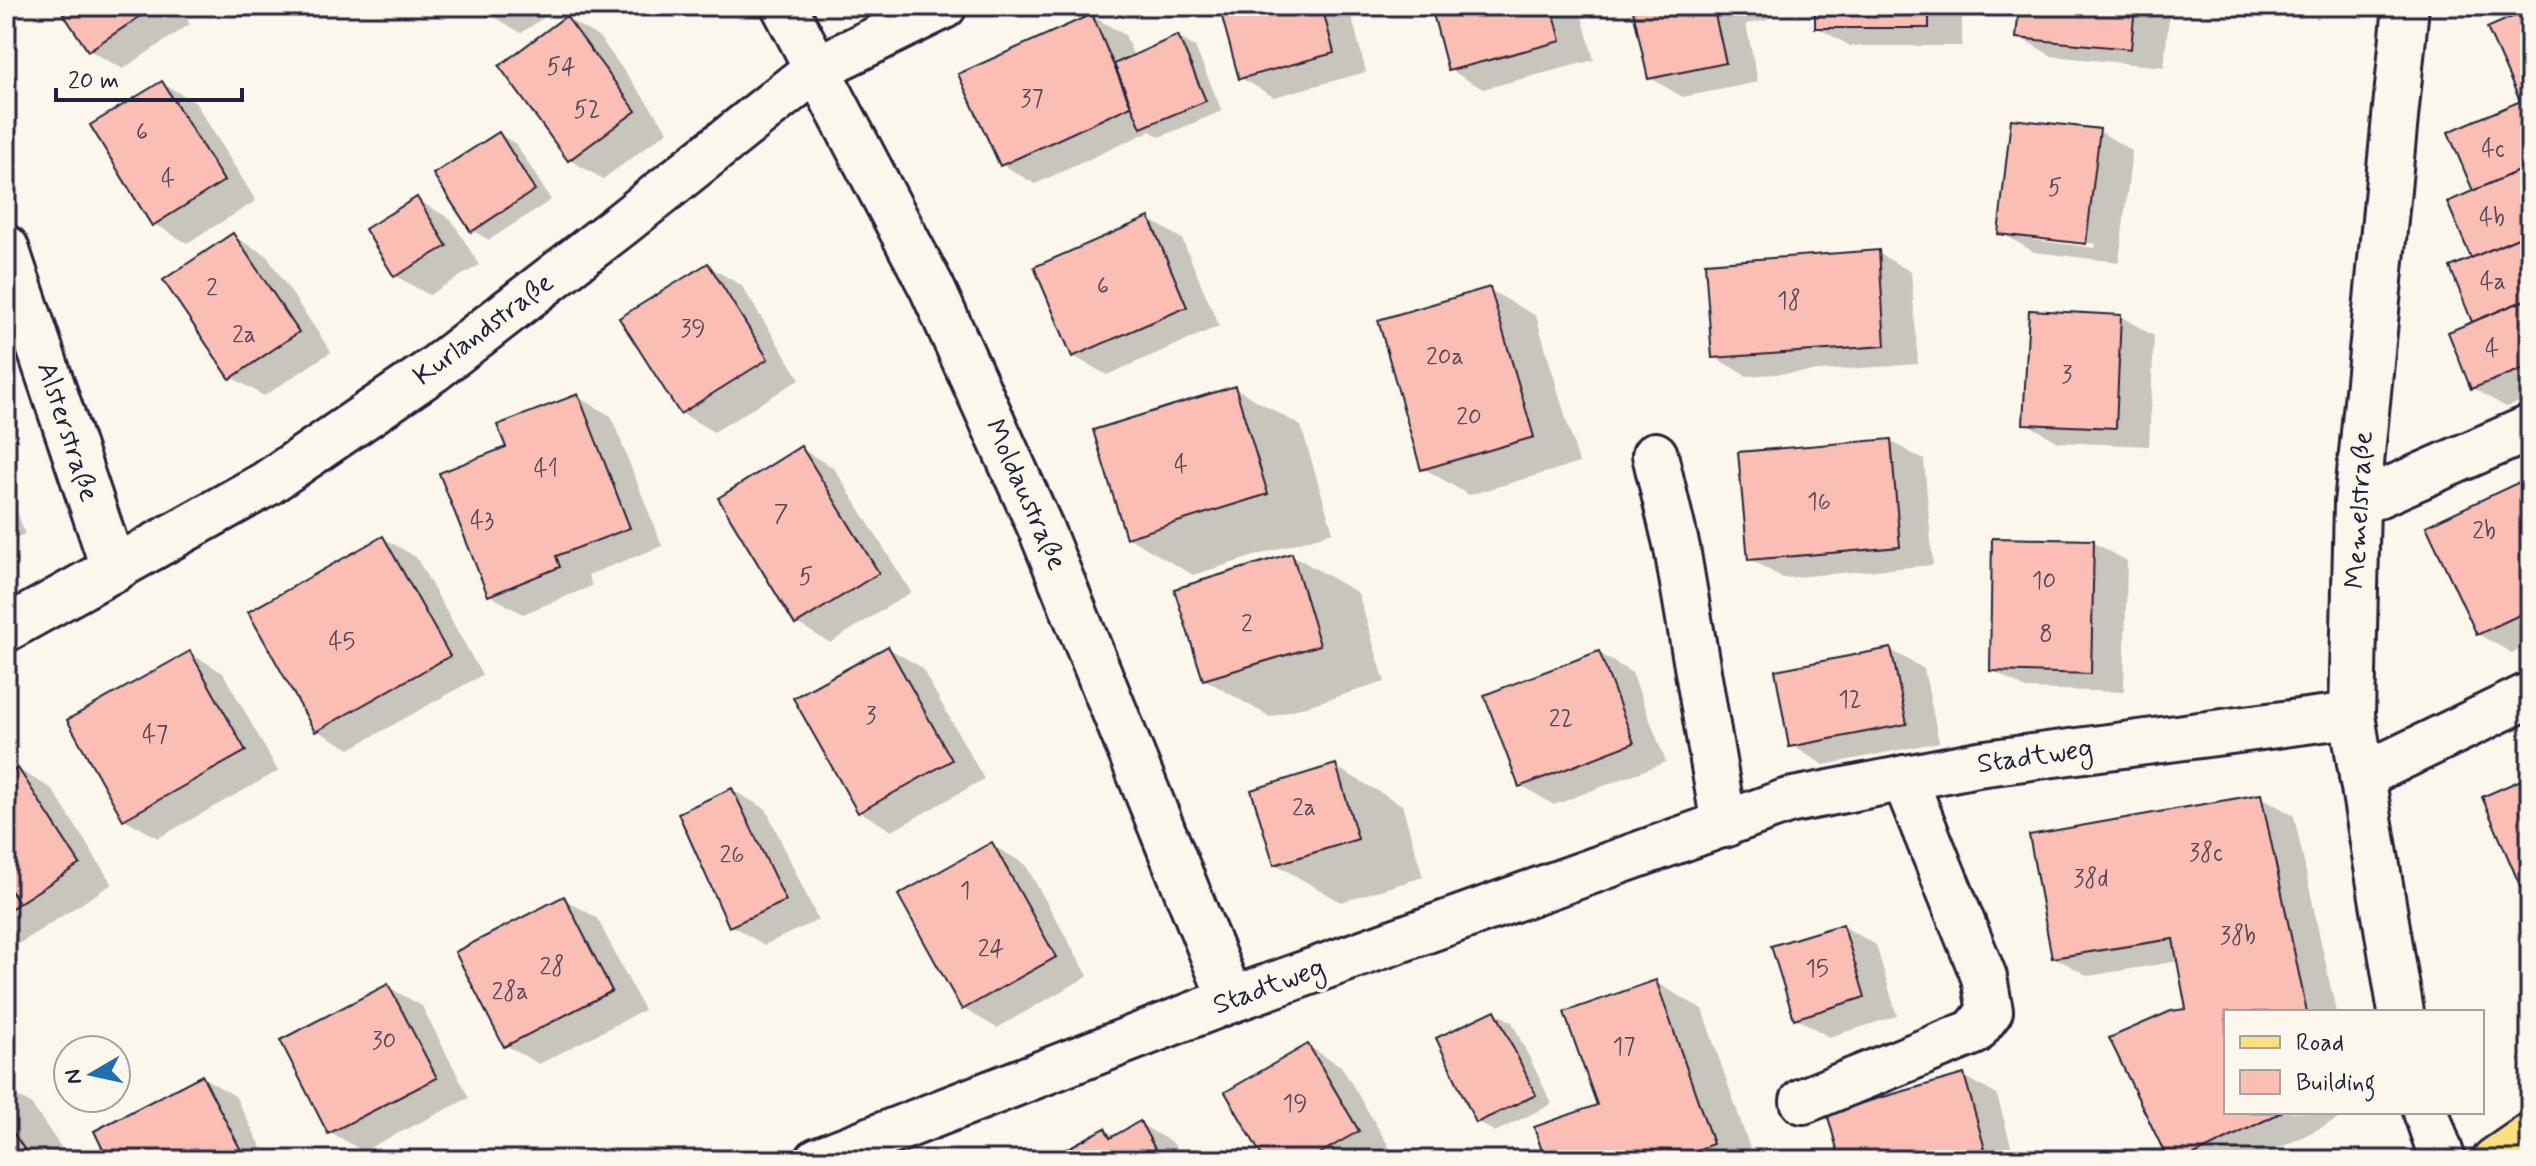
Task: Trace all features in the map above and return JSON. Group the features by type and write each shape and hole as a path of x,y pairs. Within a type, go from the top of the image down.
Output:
{"main road":[{"path":"2495,1160 2530,1136"}],"street":[{"name":"Moldaustraße","path":"784,6 932,288 1040,527 1231,1000"},
{"name":"Kurlandstraße","path":"6,629 266,484 433,370 816,69 944,6"},
{"name":"Memelstraße","path":"2401,1010 2352,715 2357,504 2406,6"},
{"name":"Alsterstraße","path":"6,248 114,570"},
{"path":"2357,504 2530,428"},
{"path":"1655,455 1677,548 1724,825"},
{"path":"2362,776 2530,695"},
{"name":"Stadtweg","path":"818,1160 1231,1000 1788,801 1978,764 2352,715"},
{"path":"1803,1101 1974,1032 1990,1011 1984,977 1904,778"},
{"path":"2427,1114 2443,1160"}],"building":[{"path":"58,6 156,6 88,51"},
{"path":"481,6 500,6 487,15"},
{"path":"1219,6 1322,6 1334,53 1239,79"},
{"path":"1431,6 1552,6 1561,41 1448,71"},
{"path":"1632,6 1713,6 1726,63 1648,79"},
{"path":"1815,6 1929,6 1929,28 1815,28"},
{"path":"2019,6 2135,6 2131,49 2016,38"},
{"path":"2530,9 2530,97 2520,101 2487,28"},
{"path":"1092,14 1131,106 1000,166 958,74"},
{"path":"566,16 636,111 568,161 499,66"},
{"path":"1178,35 1206,101 1141,128 1114,64"},
{"path":"162,81 224,181 152,226 90,125"},
{"path":"2530,97 2530,166 2473,191 2448,132"},
{"path":"2011,119 2100,129 2086,244 1998,234"},
{"path":"499,132 535,190 471,232 433,174"},
{"path":"2530,166 2530,233 2471,258 2447,202"},
{"path":"417,197 447,246 394,277 365,229"},
{"path":"1149,217 1187,307 1072,357 1034,267"},
{"path":"233,233 299,332 230,379 163,280"},
{"path":"2530,233 2530,298 2472,322 2450,267"},
{"path":"1879,250 1885,346 1712,358 1705,263"},
{"path":"708,263 768,359 680,414 619,318"},
{"path":"1490,287 1534,437 1421,470 1378,320"},
{"path":"2530,298 2530,366 2471,389 2448,332"},
{"path":"2029,310 2121,315 2116,428 2023,424"},
{"path":"1235,386 1268,494 1126,538 1093,430"},
{"path":"578,394 630,528 556,556 560,567 488,596 439,473 506,447 497,425"},
{"path":"1891,439 1900,547 1748,560 1738,452"},
{"path":"801,446 879,573 795,625 718,498"},
{"path":"2530,477 2530,610 2477,635 2426,526"},
{"path":"383,536 450,656 315,732 248,612"},
{"path":"1992,538 2094,540 2091,674 1990,671"},
{"path":"1292,553 1320,645 1203,680 1174,589"},
{"path":"888,646 952,760 858,813 793,698"},
{"path":"1891,648 1907,724 1789,747 1775,670"},
{"path":"190,651 246,751 123,820 67,720"},
{"path":"1599,651 1634,743 1519,787 1484,695"},
{"path":"1336,764 1358,839 1274,865 1251,790"},
{"path":"18,768 80,864 19,903 6,883 6,776"},
{"path":"2530,776 2530,909 2482,797"},
{"path":"732,788 786,901 729,927 678,813"},
{"path":"2261,794 2307,1010 2224,1010 2224,1114 2278,1114 2184,1160 2168,1160 2109,1038 2171,1011 2186,1009 2173,939 2052,958 2029,835"},
{"path":"992,842 1056,957 962,1010 898,895"},
{"path":"6,883 19,903 6,912"},
{"path":"564,896 612,991 504,1047 455,952"},
{"path":"1843,924 1865,997 1794,1019 1771,946"},
{"path":"1656,980 1713,1144 1669,1160 1545,1160 1534,1127 1597,1105 1564,1012"},
{"path":"388,984 437,1078 328,1134 280,1040"},
{"path":"1495,1010 1536,1095 1476,1123 1436,1038"},
{"path":"1308,1044 1359,1131 1308,1160 1264,1160 1225,1092"},
{"path":"1964,1074 1988,1160 1840,1160 1827,1113"},
{"path":"202,1075 246,1160 108,1160 94,1131 132,1114"},
{"path":"1140,1121 1161,1160 1046,1160 1105,1128 1110,1138"},
{"path":"6,1123 32,1160 6,1160"}]}
